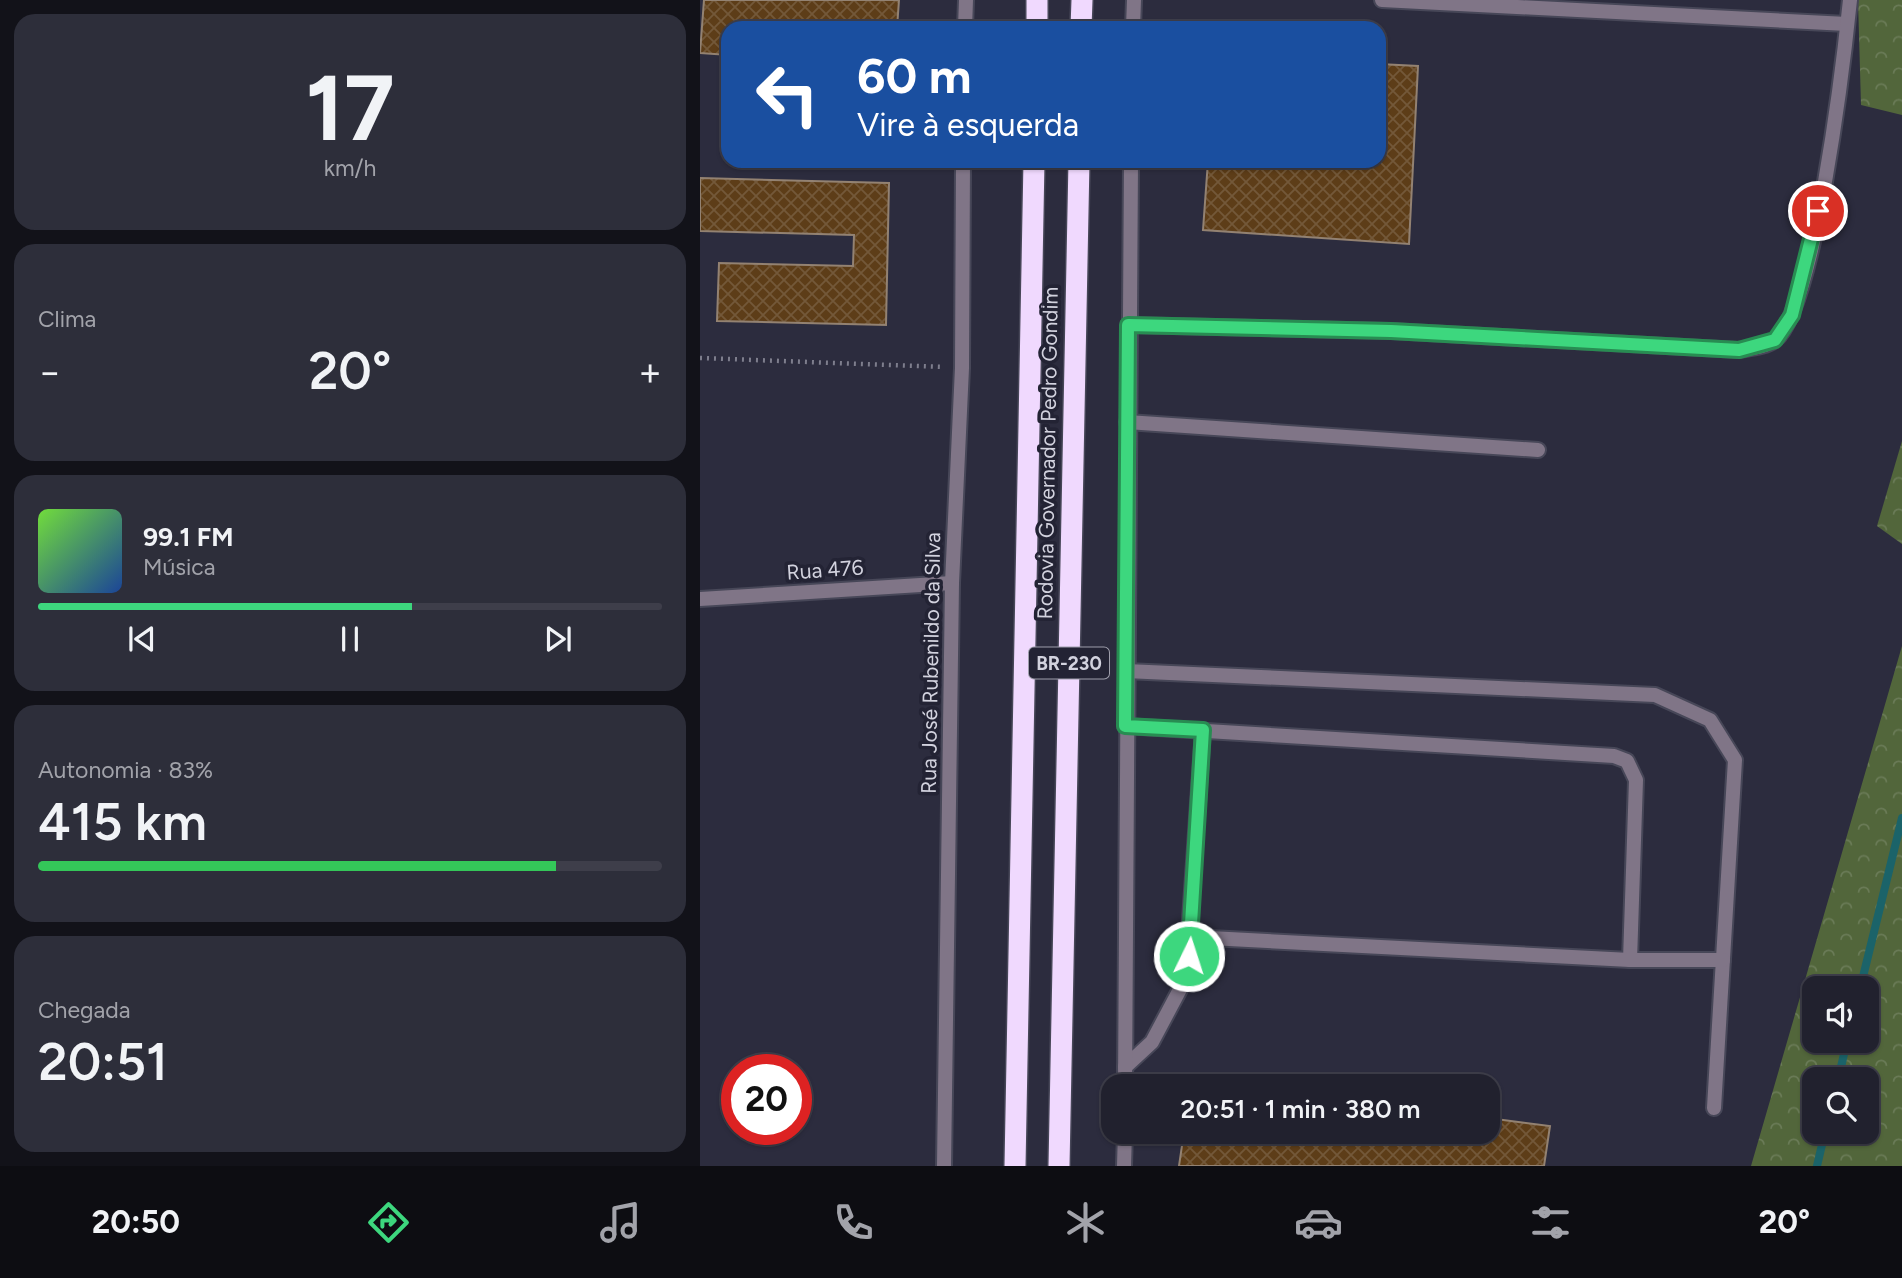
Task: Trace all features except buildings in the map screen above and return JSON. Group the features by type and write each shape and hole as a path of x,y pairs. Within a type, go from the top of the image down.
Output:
{"highway":[{"path":"1037,0 1037,21"},
{"path":"1081,21 1082,0"},
{"name":"Rodovia Governador Pedro Gondim","path":"1015,1166 1034,168"},
{"name":"Rodovia Governador Pedro Gondim","path":"1059,1166 1079,168"}],"street":[{"path":"965,21 966,0"},
{"path":"1133,0 1133,21"},
{"path":"1382,0 1847,24"},
{"path":"1128,325 1391,331 1739,350 1775,340 1792,315 1808,258 1839,99 1850,0"},
{"name":"Rua José Rubenildo da Silva","path":"944,1166 952,583 962,368 963,168"},
{"path":"1125,1074 1125,726 1131,168"},
{"path":"1127,422 1538,450"},
{"name":"Rua 476","path":"700,599 952,583"},
{"path":"1126,671 1656,695 1710,720 1735,760 1714,1108"},
{"path":"1125,726 1614,756 1627,761 1636,780 1630,960"},
{"path":"1125,1068 1152,1042 1186,978 1191,937 1203,730"},
{"path":"1191,937 1630,960 1723,960"},
{"path":"1124,1166 1125,1144"}],"path":[{"path":"700,358 962,368"}],"green space":[{"path":"1858,0 1902,0 1902,115 1861,105"},
{"path":"1902,441 1902,544 1877,526"},
{"path":"1902,646 1902,1166 1751,1166 1802,990 1802,1053 1879,1053 1879,976 1806,976"}],"waterway":[{"path":"1863,976 1902,818"},
{"path":"1841,1067 1844,1053"},
{"path":"1817,1166 1822,1144"}],"route":[{"path":"1189,956 1203,730 1125,726 1128,325 1391,331 1739,350 1775,340 1792,315 1818,211"}]}
